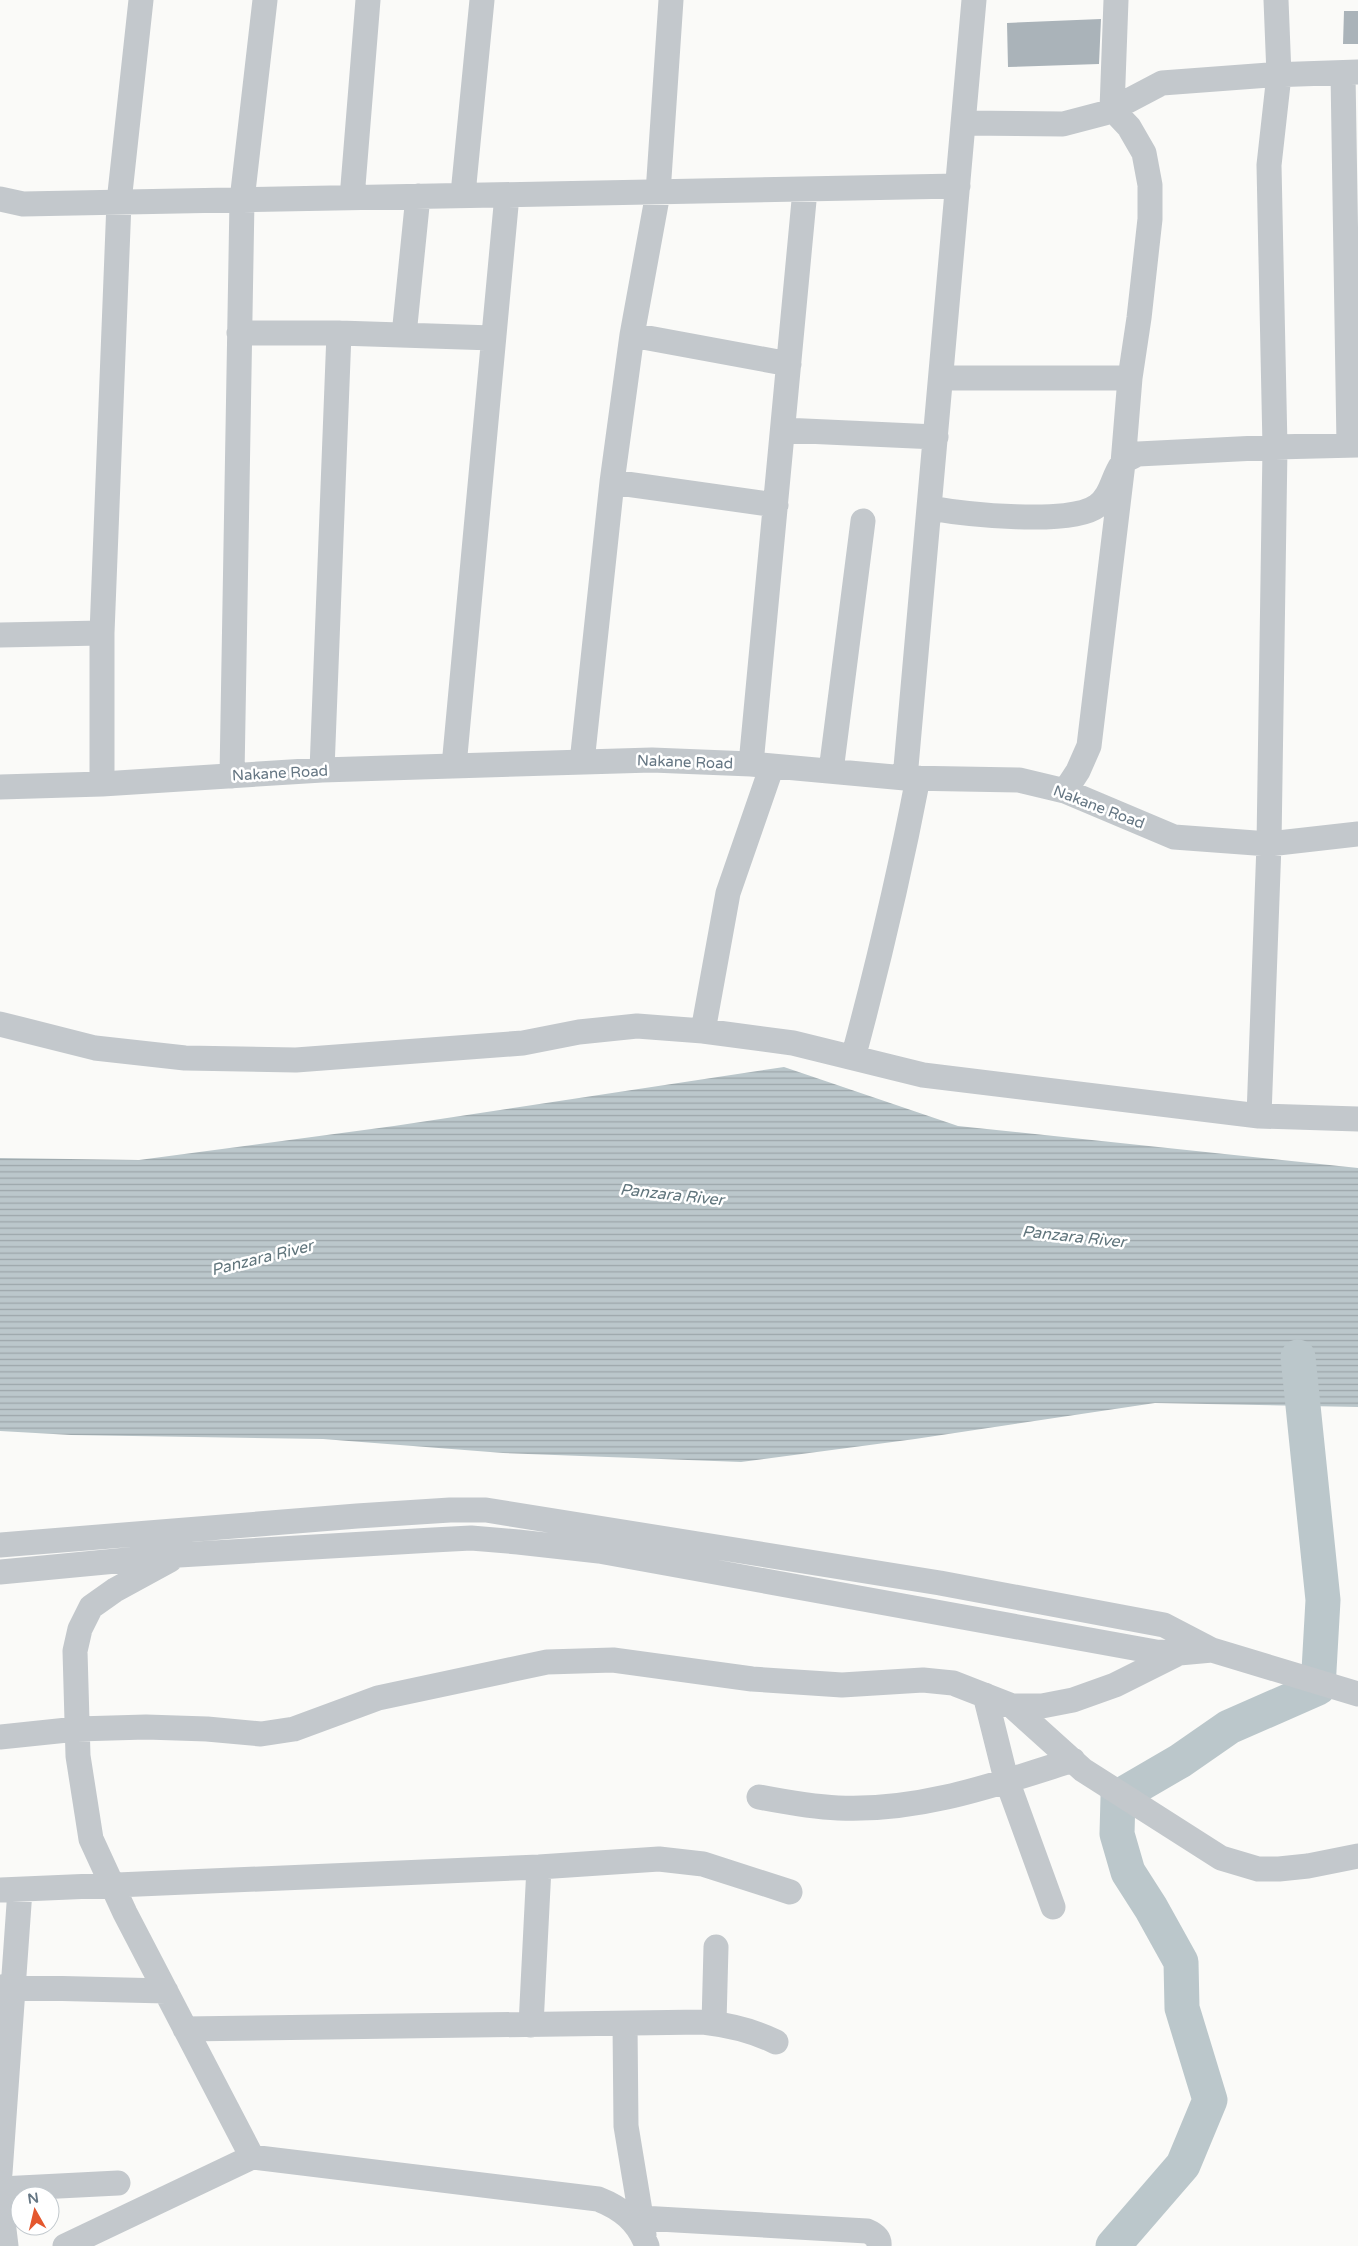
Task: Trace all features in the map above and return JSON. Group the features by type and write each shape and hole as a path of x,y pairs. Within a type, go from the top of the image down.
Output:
{"street":[{"path":"102,784 102,633 119,202 141,0"},
{"path":"232,776 242,200 264,0"},
{"path":"352,198 368,0"},
{"path":"463,194 482,0"},
{"path":"582,762 612,482 632,335 658,193 671,0"},
{"path":"853,1058 882,951 902,861 912,778 930,508 974,0"},
{"path":"1065,791 1078,771 1089,746 1123,463 1130,378 1150,219 1150,185 1144,153 1129,127 1112,109 1116,0"},
{"path":"1259,1116 1270,844 1275,447 1269,165 1279,75 1276,0"},
{"path":"930,508 960,513 1056,516 1085,513 1097,507 1109,494 1123,463 1138,454 1353,445 1351,72 1162,83 1112,109 1063,124 963,123"},
{"path":"0,199 23,204 463,194 658,193 958,186"},
{"path":"703,1030 728,893 761,765 776,505 805,190"},
{"path":"454,766 507,195"},
{"path":"404,335 418,196"},
{"path":"239,333 339,333 493,338"},
{"path":"322,770 339,333"},
{"path":"632,335 789,364"},
{"path":"941,378 1130,378"},
{"path":"783,430 936,437"},
{"path":"612,482 776,505"},
{"path":"831,771 863,521"},
{"path":"0,635 102,633"},
{"name":"Nakane Road","path":"0,787 102,784 322,770 652,760 761,765 912,778 1019,780 1065,791 1174,837 1270,844 1358,834"},
{"path":"0,1024 104,1049 185,1058 296,1060 522,1043 579,1032 637,1026 703,1030 793,1043 923,1075 1259,1116 1358,1119"},
{"path":"0,1545 450,1510 486,1510 940,1583 1164,1625 1212,1650 1358,1694"},
{"path":"178,1530 179,1555"},
{"path":"0,1572 179,1555 471,1538 599,1551 1156,1652 1179,1653 1212,1650"},
{"path":"179,1555 115,1590 91,1607 80,1628 75,1651 78,1756 91,1839 112,1886 252,2157"},
{"path":"1012,1706 1042,1706 1073,1700 1116,1685 1179,1653"},
{"path":"0,1737 77,1729 146,1727 207,1729 261,1734 294,1729 378,1698 547,1662 613,1660 752,1679 842,1685 923,1680 953,1683 1012,1706 1078,1765 1221,1858 1251,1868 1279,1869 1308,1866 1358,1856"},
{"path":"985,1695 1008,1781 1053,1907"},
{"path":"759,1797 839,1808 921,1803 1078,1765"},
{"path":"0,2173 10,1890 539,1868 659,1859 703,1864 790,1892"},
{"path":"531,2025 539,1868"},
{"path":"714,2023 716,1947"},
{"path":"6,1987 166,1991"},
{"path":"185,2029 714,2023 727,2024 776,2042"},
{"path":"625,2024 626,2126 644,2234"},
{"path":"65,2246 252,2157 598,2199 614,2205 630,2216 644,2234"},
{"path":"0,2189 118,2183"},
{"path":"0,2197 6,2246"},
{"path":"644,2234 867,2231 875,2235 879,2246"}],"water":[{"name":"Panzara River","path":"784,1067 958,1126 1358,1168 1358,1407 1155,1403 915,1439 741,1462 503,1453 323,1439 71,1435 0,1431 0,1158 139,1160 394,1126"}],"building":[{"path":"1344,11 1358,11 1358,44 1343,44"},
{"path":"1101,19 1099,64 1008,67 1007,23"}],"waterway":[{"path":"1113,2246 1183,2165 1210,2100 1182,2008 1181,1962 1151,1908 1128,1872 1117,1834 1118,1797 1180,1761 1229,1727 1318,1688 1323,1600 1298,1357"}]}
